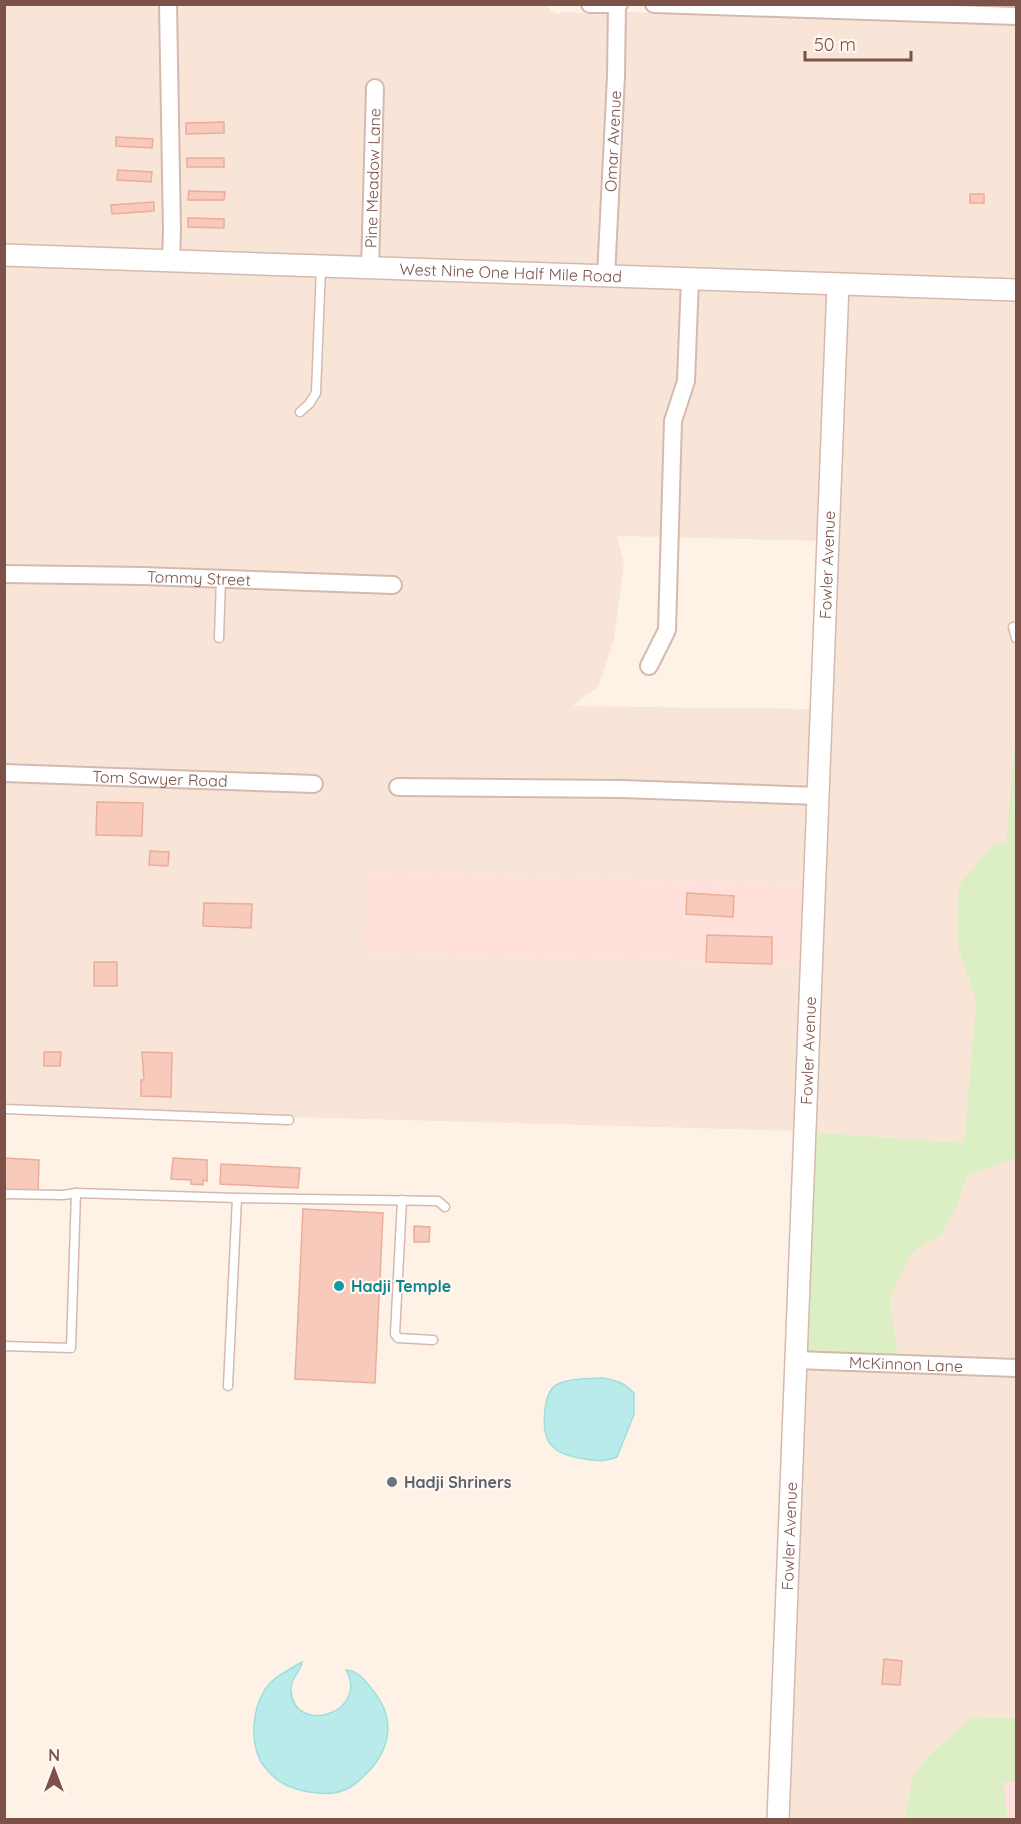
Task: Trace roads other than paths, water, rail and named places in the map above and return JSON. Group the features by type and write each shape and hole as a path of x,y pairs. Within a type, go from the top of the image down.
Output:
{"street":[{"path":"168,4 171,261"},
{"path":"590,4 618,5"},
{"path":"654,4 1017,16"},
{"name":"Omar Avenue","path":"606,277 618,5"},
{"name":"Pine Meadow Lane","path":"370,268 375,88"},
{"name":"West Nine One Half Mile Road","path":"4,255 1017,290"},
{"path":"649,666 667,630 673,421 686,381 690,279"},
{"name":"Fowler Avenue","path":"778,1820 838,284"},
{"name":"Tommy Street","path":"4,574 393,585"},
{"name":"Tom Sawyer Road","path":"4,773 314,784"},
{"path":"398,787 621,789 818,796"},
{"name":"McKinnon Lane","path":"795,1360 1017,1368"}],"lane":[{"path":"300,412 316,393 321,267"},
{"path":"219,638 221,579"},
{"path":"1013,627 1017,638"},
{"path":"4,1109 289,1119"},
{"path":"4,1346 71,1348 76,1193"},
{"path":"4,1194 63,1195 76,1193 438,1201 445,1207"},
{"path":"228,1386 237,1198"},
{"path":"402,1200 395,1334 398,1338 433,1340"}],"water":[{"path":"602,1378 620,1382 634,1393 634,1414 617,1457 594,1460 574,1457 557,1450 547,1439 544,1421 545,1407 551,1390 556,1385 567,1381"},
{"path":"302,1662 292,1683 291,1691 295,1705 305,1713 316,1716 329,1714 340,1707 348,1697 351,1685 346,1670 354,1672 363,1679 379,1699 384,1710 388,1732 382,1753 361,1779 351,1787 340,1791 309,1792 288,1786 267,1770 257,1751 254,1730 260,1699 271,1682"}],"place":[{"name":"Hadji Temple","path":"339,1286"},
{"name":"Hadji Shriners","path":"392,1482"}]}
